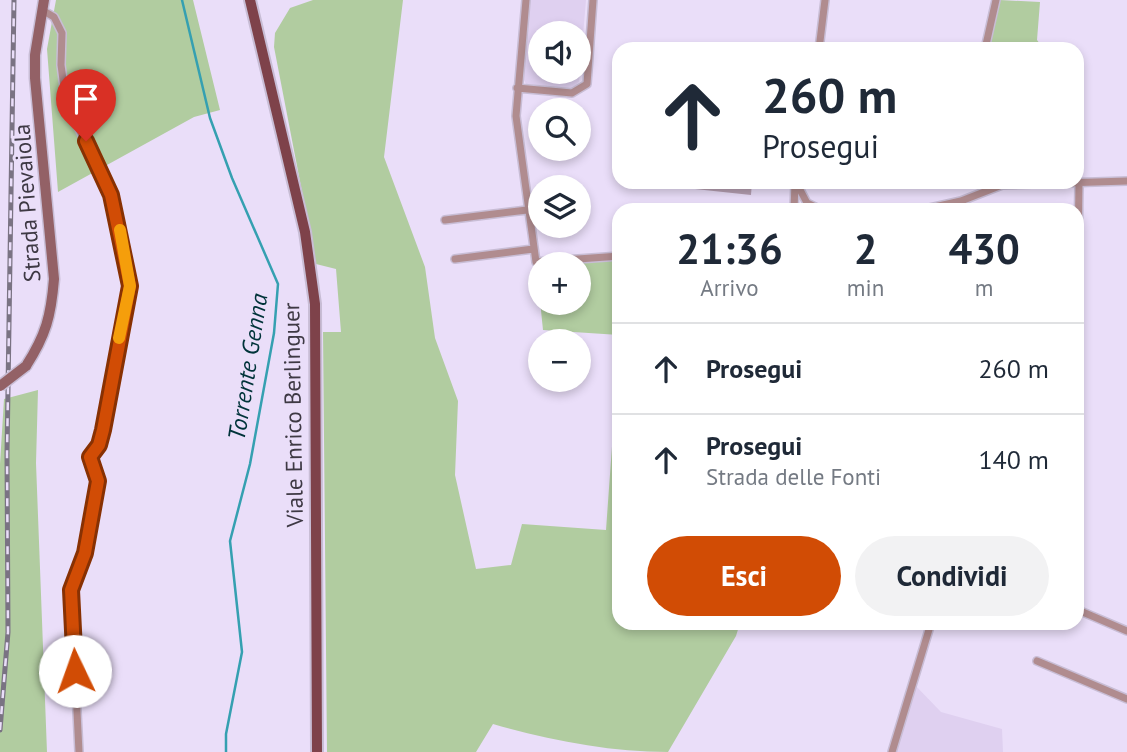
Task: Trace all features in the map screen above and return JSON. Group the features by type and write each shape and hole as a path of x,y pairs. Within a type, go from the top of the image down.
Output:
{"main road":[{"name":"Viale Enrico Berlinguer","path":"250,0 304,232 315,304 317,752"}],"street":[{"path":"526,0 516,116 536,262 612,257"},
{"path":"517,88 572,93 587,84 593,0"},
{"path":"820,42 825,0"},
{"path":"987,42 996,0"},
{"path":"43,5 59,24 62,33 62,80 66,102 105,180 119,223 130,286 103,430 99,445 90,457 98,481 85,553 71,590 79,752"},
{"name":"Strada Pievaiola","path":"0,386 26,366 43,339 51,313 54,279 35,55 43,5"},
{"path":"1084,183 1127,181"},
{"path":"952,203 989,189"},
{"path":"444,220 527,210"},
{"path":"455,259 533,249"},
{"path":"1084,613 1127,631"},
{"path":"892,752 929,630"},
{"path":"1037,661 1127,699"}],"shaded area":[{"path":"530,0 586,0 584,21 528,21"},
{"path":"528,22 528,84 577,84 572,89 526,84 523,78"},
{"path":"913,683 941,712 1002,729 1003,752 893,752"}],"green space":[{"path":"56,0 193,0 220,110 194,117 58,192 47,49"},
{"path":"313,0 403,0 384,157 425,267 435,338 458,401 455,475 476,569 511,565 522,524 606,530 612,446 612,630 738,630 668,752 579,744 493,724 476,752 327,752 323,332 341,332 336,269 316,264 274,47 275,33 290,8"},
{"path":"1000,0 1040,2 1039,42 991,42"},
{"path":"612,257 612,335 591,333 591,329 543,329 541,315 591,315 591,258"},
{"path":"38,390 36,463 47,752 0,752 0,464 4,399"}],"building":[{"path":"695,189 751,189 751,195"}],"waterway":[{"name":"Torrente Genna","path":"182,0 210,118 232,178 278,284 274,333 250,464 230,541 242,652 226,734 226,752"}],"railway":[{"path":"0,730 8,632 7,454 14,0"}],"slow traffic":[{"path":"119,338 130,286 120,230"}],"route":[{"path":"75,671 71,590 85,553 98,481 90,457 99,445 103,430 130,286 119,223 111,195 86,141"}]}
